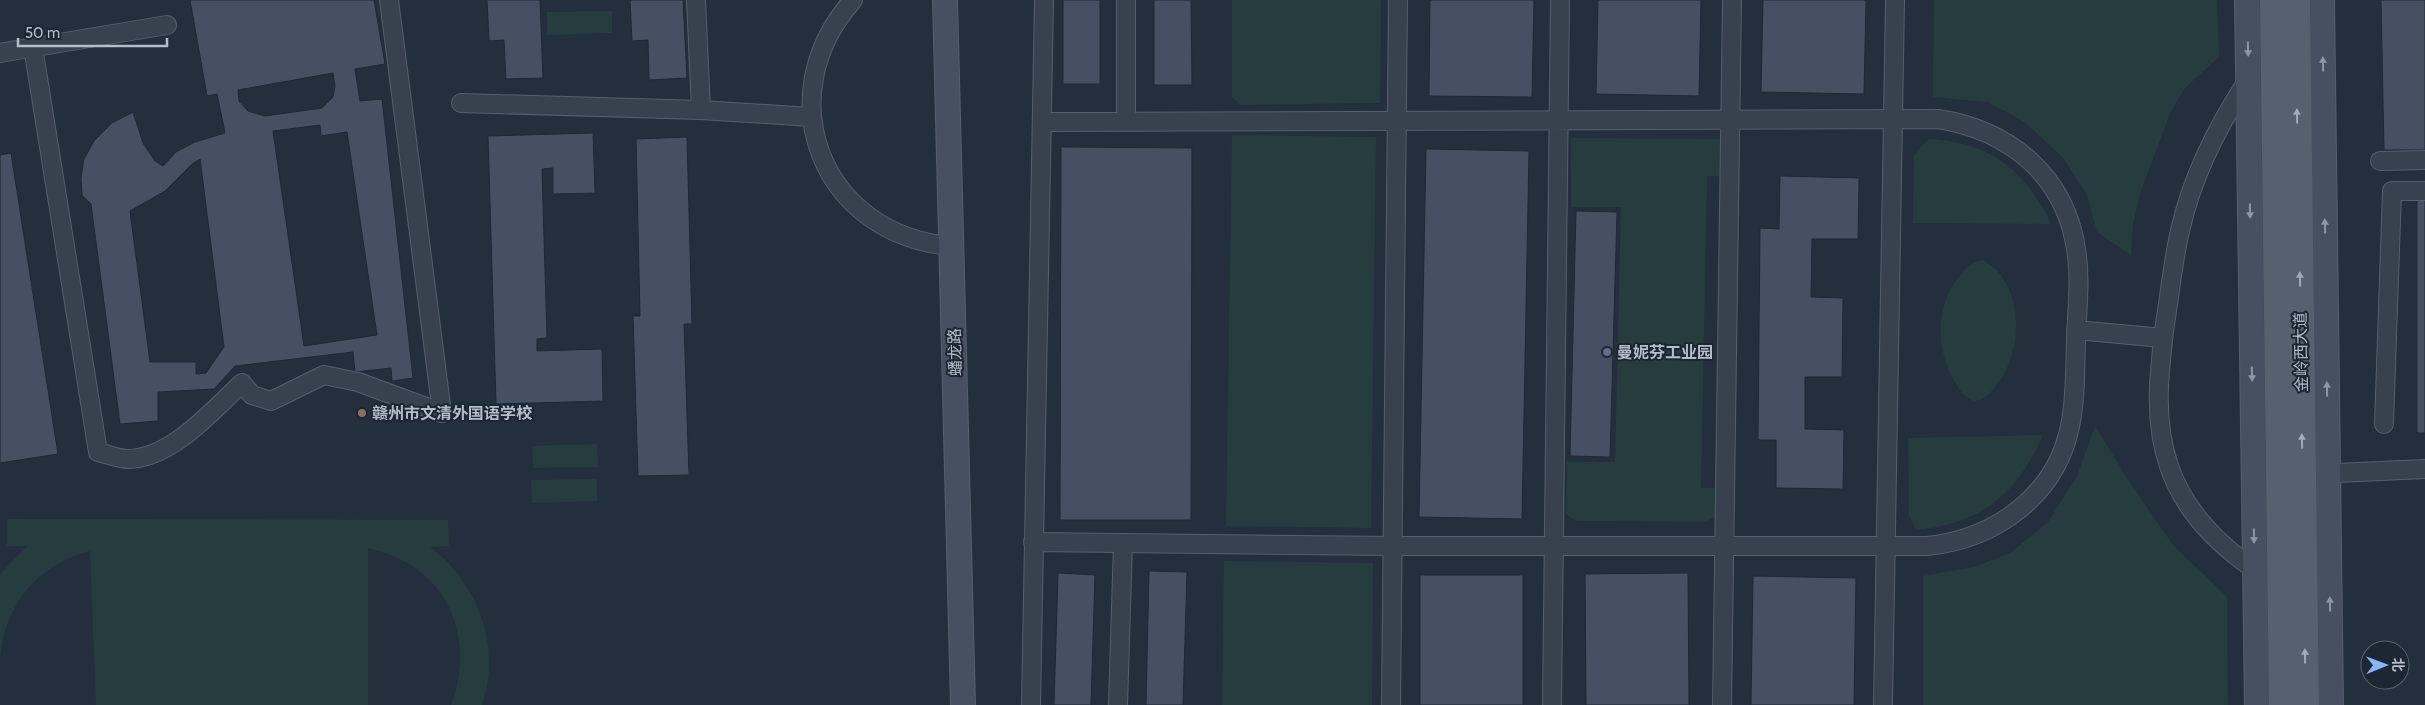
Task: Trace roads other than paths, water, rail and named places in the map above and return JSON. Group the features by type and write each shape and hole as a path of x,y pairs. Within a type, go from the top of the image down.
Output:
{"main road":[{"name":"金岭西大道","path":"2274,0 2283,705"},
{"name":"金岭西大道","path":"2296,0 2315,474 2305,705"}],"street":[{"path":"34,47 98,452 128,459 159,453 195,427 242,383 252,395 271,402 324,375 358,382 442,413 389,0"},
{"path":"696,0 701,110"},
{"path":"853,0 830,30 821,48 811,87 812,117 817,146 825,164 841,190 861,211 894,233 932,244 952,246"},
{"name":"蟠龙路","path":"945,0 963,705"},
{"path":"1031,705 1044,0"},
{"path":"1126,0 1126,121"},
{"path":"1390,705 1398,0"},
{"path":"1552,705 1560,0"},
{"path":"1722,705 1732,0"},
{"path":"1883,705 1895,0"},
{"path":"2247,0 2254,569 2258,705"},
{"path":"2322,0 2315,474 2331,705"},
{"path":"0,53 167,25"},
{"path":"2248,80 2213,137 2188,198 2174,264 2163,338 2158,405 2161,433 2169,467 2182,494 2203,526 2224,547 2254,569"},
{"path":"461,103 701,110 812,117"},
{"path":"1033,542 1392,546 1927,546 1964,540 1998,525 2029,501 2055,467 2070,427 2073,406 2078,269 2073,235 2065,209 2043,174 2013,146 1977,128 1938,119 1043,122"},
{"path":"2380,161 2425,160"},
{"path":"2384,424 2392,191 2425,191"},
{"path":"2076,330 2163,338"},
{"path":"2315,474 2425,468"},
{"path":"1118,705 1123,543"}],"place":[{"name":"曼妮芬工业园","path":"1607,352"},
{"name":"赣州市文清外国语学校","path":"362,413"}]}
